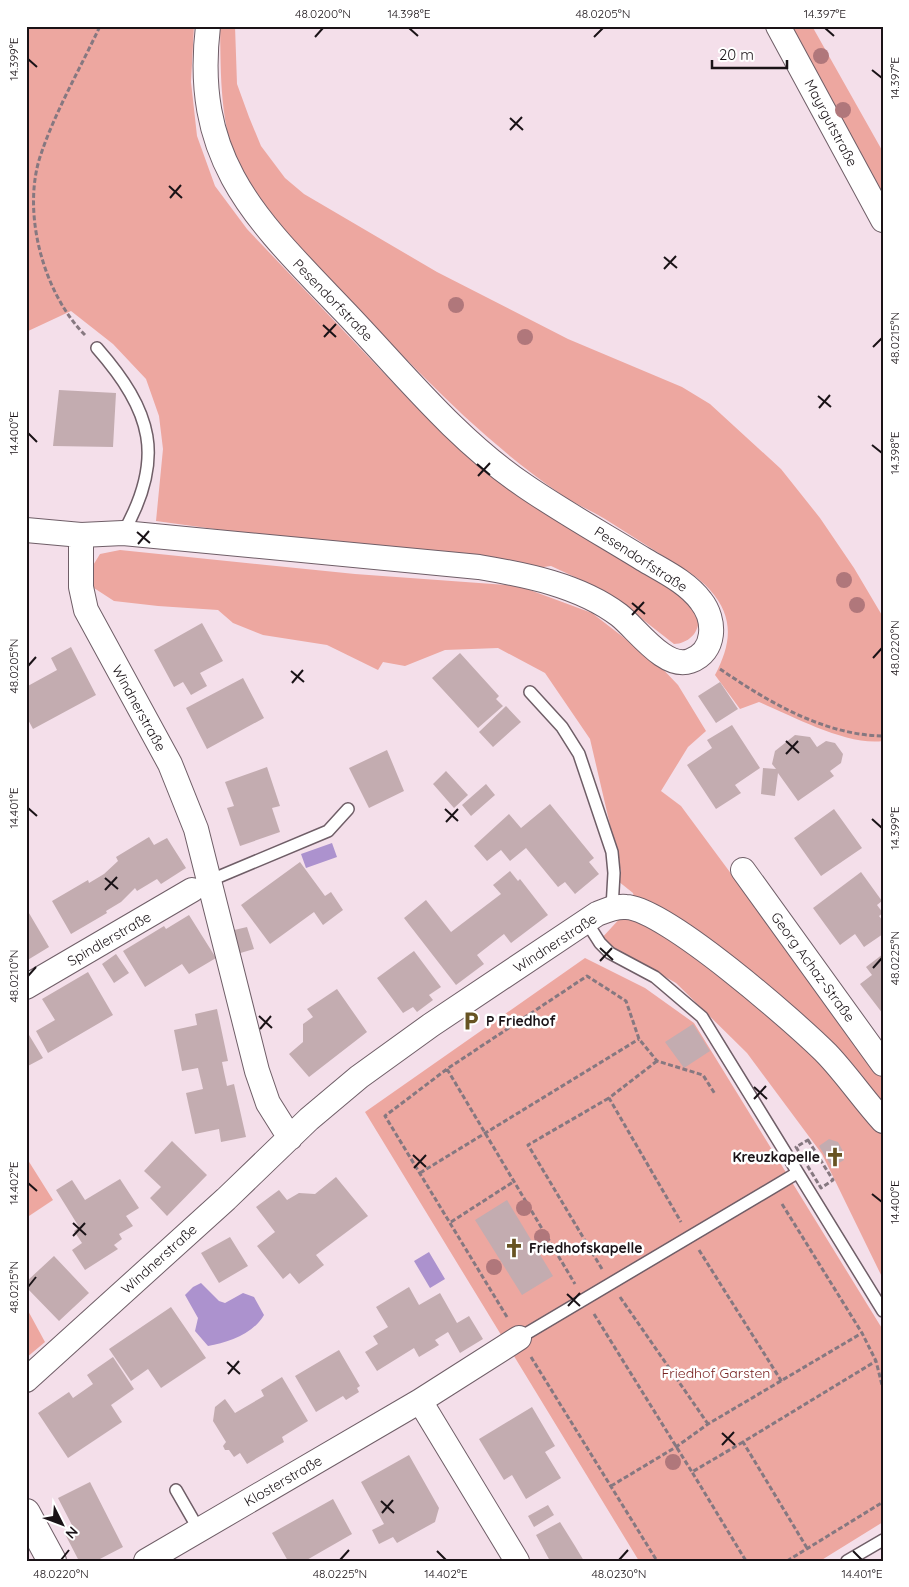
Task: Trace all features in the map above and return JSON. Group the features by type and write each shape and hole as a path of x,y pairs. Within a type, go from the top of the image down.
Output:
{"street":[{"name":"Pesendorfstraße","path":"208,26 206,46 208,106 215,138 230,175 250,207 284,248 407,378 496,465 525,486 686,586 709,613 713,630 700,656"},
{"name":"Mayrgutstraße","path":"778,26 883,220"},
{"path":"26,530 81,536 123,534 478,567 523,575 557,584 593,600 618,614 660,653 674,662 688,662 700,656"},
{"name":"Windnerstraße","path":"81,536 81,587 86,610 170,764 196,829 201,885 256,1071 268,1103 290,1138"},
{"name":"Georg Achaz-Straße","path":"744,870 883,1064"},
{"name":"Spindlerstraße","path":"26,987 201,885"},
{"name":"Windnerstraße","path":"26,1380 359,1077 431,1025 586,921 612,908 626,906 636,908 656,917 729,970 826,1054 883,1121"},
{"name":"Klosterstraße","path":"146,1561 420,1401 519,1338"},
{"path":"420,1401 517,1561"},
{"path":"26,1513 52,1561"}],"lane":[{"path":"97,348 128,386 137,404 149,450 141,494 123,534"},
{"path":"530,692 562,727 579,754 612,852 614,872 612,908"},
{"path":"201,885 328,831 348,809"},
{"path":"586,921 600,943 610,953 654,977 702,1017 883,1311"},
{"path":"519,1338 797,1173"},
{"path":"176,1490 199,1530"},
{"path":"847,1561 883,1540"}],"path":[{"path":"97,348 80,331 58,297 40,260 33,189 40,155 100,26"},
{"path":"700,656 763,699 842,730 866,736 883,736"},
{"path":"657,1561 385,1116 448,1070 587,976 626,1001 639,1039 657,1062 703,1074 715,1094"},
{"path":"420,1173 639,1039"},
{"path":"448,1070 513,1182 746,1561"},
{"path":"609,1098 528,1145 611,1284 708,1424"},
{"path":"808,1140 833,1180"},
{"path":"451,1222 513,1182"},
{"path":"772,1188 862,1333 876,1361 883,1389"},
{"path":"611,1486 676,1447 708,1424 862,1333"},
{"path":"692,1472 876,1361"},
{"path":"743,1442 807,1548"},
{"path":"787,1561 883,1502"}],"green space":[{"path":"26,26 194,26 191,82 197,136 215,186 247,229 415,406 465,453 571,528 681,595 690,603 697,612 698,619 696,631 692,636 681,643 674,644 619,601 590,584 551,566 536,568 156,521 163,449 159,416 146,379 113,344 71,311 26,332"},
{"path":"220,26 235,26 237,84 261,146 285,178 304,194 437,272 568,339 682,387 710,404 781,469 820,518 854,568 883,617 883,741 853,739 837,735 759,702 740,709 715,675 727,642 727,621 718,600 706,585 613,524 564,497 499,447 416,369 285,233 251,189 234,156 225,120"},
{"path":"786,26 812,26 883,152 883,201"},
{"path":"120,550 355,574 519,586 592,613 658,664 678,685 706,731 688,747 661,791 681,806 883,1079 883,1279 822,1154 747,1053 676,983 600,940 635,902 633,893 618,881 621,872 590,739 545,673 498,648 445,650 405,666 383,662 378,670 327,645 263,635 233,623 218,610 114,601 94,588 92,567 100,554"},
{"name":"Friedhof Garsten","path":"585,958 645,988 694,1023 883,1330 883,1522 820,1561 639,1561 365,1112"},
{"path":"26,1157 53,1200 26,1218"},
{"path":"26,1307 45,1342 26,1358"}],"shaded area":[{"path":"332,843 337,857 306,868 301,854"},
{"path":"429,1252 445,1279 430,1288 414,1261"},
{"path":"201,1283 219,1301 225,1303 243,1293 254,1297 264,1315 254,1327 240,1336 208,1346 195,1331 198,1318 185,1295 193,1287"}],"building":[{"path":"59,390 116,393 113,447 53,446"},
{"path":"202,623 223,661 200,673 207,686 191,695 183,682 174,687 154,650"},
{"path":"71,647 96,695 33,729 26,716 26,687 57,670 51,658"},
{"path":"460,653 499,696 496,699 503,706 478,728 432,678"},
{"path":"243,678 264,718 207,749 186,708"},
{"path":"720,682 738,709 716,723 698,696"},
{"path":"506,706 521,722 493,747 479,732"},
{"path":"732,725 760,768 735,785 741,793 716,809 687,765 712,748 707,740"},
{"path":"795,735 810,737 817,747 826,741 835,743 843,754 841,763 830,771 834,776 798,801 778,773 775,796 761,794 763,768 776,769 772,764 775,751"},
{"path":"387,750 404,791 369,808 349,768"},
{"path":"267,767 280,806 272,808 280,832 240,846 227,808 234,806 225,782"},
{"path":"446,771 468,795 454,808 433,784"},
{"path":"486,784 495,795 471,816 462,805"},
{"path":"550,804 594,858 589,862 599,874 575,894 565,882 558,887 526,848 510,861 501,850 487,861 474,846 509,814 521,828"},
{"path":"834,809 862,848 821,876 794,838"},
{"path":"149,837 154,845 167,838 186,868 161,884 157,879 137,891 135,888 121,902 106,911 107,913 71,934 52,901 88,880 89,883 104,874 118,861 116,857"},
{"path":"300,862 325,896 331,892 343,910 323,925 314,912 270,944 241,905"},
{"path":"510,871 518,881 520,879 548,915 511,943 504,934 477,955 484,964 456,985 404,918 426,900 451,932 501,894 493,885"},
{"path":"861,872 882,901 877,905 883,913 879,916 883,921 883,934 864,947 855,934 840,945 813,908"},
{"path":"26,908 49,947 26,961"},
{"path":"189,915 216,958 189,974 182,964 145,987 123,951 164,926 166,929"},
{"path":"247,927 254,949 237,954 230,931"},
{"path":"414,951 441,987 429,995 433,1000 417,1012 413,1007 403,1013 377,978"},
{"path":"116,954 129,973 114,983 102,964"},
{"path":"883,954 883,1014 860,984 872,975 866,967"},
{"path":"88,972 113,1015 48,1053 36,1031 55,1020 42,999"},
{"path":"337,989 367,1032 309,1077 289,1054 303,1042 303,1024 313,1017 307,1009"},
{"path":"217,1009 228,1061 222,1062 227,1086 234,1084 246,1137 221,1142 219,1129 195,1134 186,1093 203,1089 198,1068 182,1071 174,1030 197,1025 195,1014"},
{"path":"693,1024 710,1051 684,1068 665,1042"},
{"path":"26,1030 43,1058 26,1067"},
{"name":"Kreuzkapelle","path":"829,1139 838,1142 844,1153 844,1160 832,1167 819,1146"},
{"path":"172,1141 207,1175 167,1216 150,1198 161,1187 144,1171"},
{"path":"336,1177 368,1216 316,1255 324,1265 299,1284 290,1273 283,1279 257,1246 275,1232 256,1207 279,1190 287,1200 299,1193 315,1194"},
{"path":"120,1179 139,1208 126,1216 133,1226 119,1234 122,1239 114,1245 118,1249 85,1270 72,1250 82,1243 74,1231 79,1227 56,1190 72,1180 85,1200"},
{"name":"Friedhofskapelle","path":"507,1200 553,1276 522,1295 475,1220"},
{"path":"230,1237 248,1266 219,1283 201,1253"},
{"path":"54,1256 89,1293 59,1321 26,1287 26,1282"},
{"path":"409,1287 419,1305 440,1293 457,1323 469,1316 483,1339 460,1353 448,1332 435,1340 439,1345 419,1357 414,1348 377,1371 365,1352 378,1344 373,1336 388,1327 376,1307"},
{"path":"171,1307 206,1358 161,1388 148,1369 131,1381 109,1349"},
{"path":"339,1350 360,1386 357,1388 359,1392 346,1400 343,1396 316,1412 295,1376"},
{"path":"113,1357 134,1389 111,1405 122,1422 68,1458 38,1413 69,1392 73,1398 93,1384 87,1375"},
{"path":"282,1377 308,1421 282,1437 284,1442 247,1464 240,1453 234,1457 229,1450 225,1450 223,1446 226,1442 213,1421 215,1407 225,1399 235,1413 264,1396 261,1390"},
{"path":"532,1407 555,1446 545,1452 561,1478 526,1499 512,1475 504,1480 479,1439"},
{"path":"409,1455 439,1508 435,1522 397,1543 393,1537 379,1544 372,1530 384,1524 361,1482"},
{"path":"90,1482 123,1547 96,1561 79,1561 65,1534 74,1529 58,1498"},
{"path":"333,1499 352,1534 305,1561 288,1561 272,1533"},
{"path":"548,1505 554,1515 534,1527 528,1516"},
{"path":"560,1522 584,1561 550,1561 536,1535"}],"place":[{"name":"P Friedhof","path":"471,1021"},
{"name":"Kreuzkapelle","path":"835,1157"},
{"name":"Friedhofskapelle","path":"514,1248"}]}
